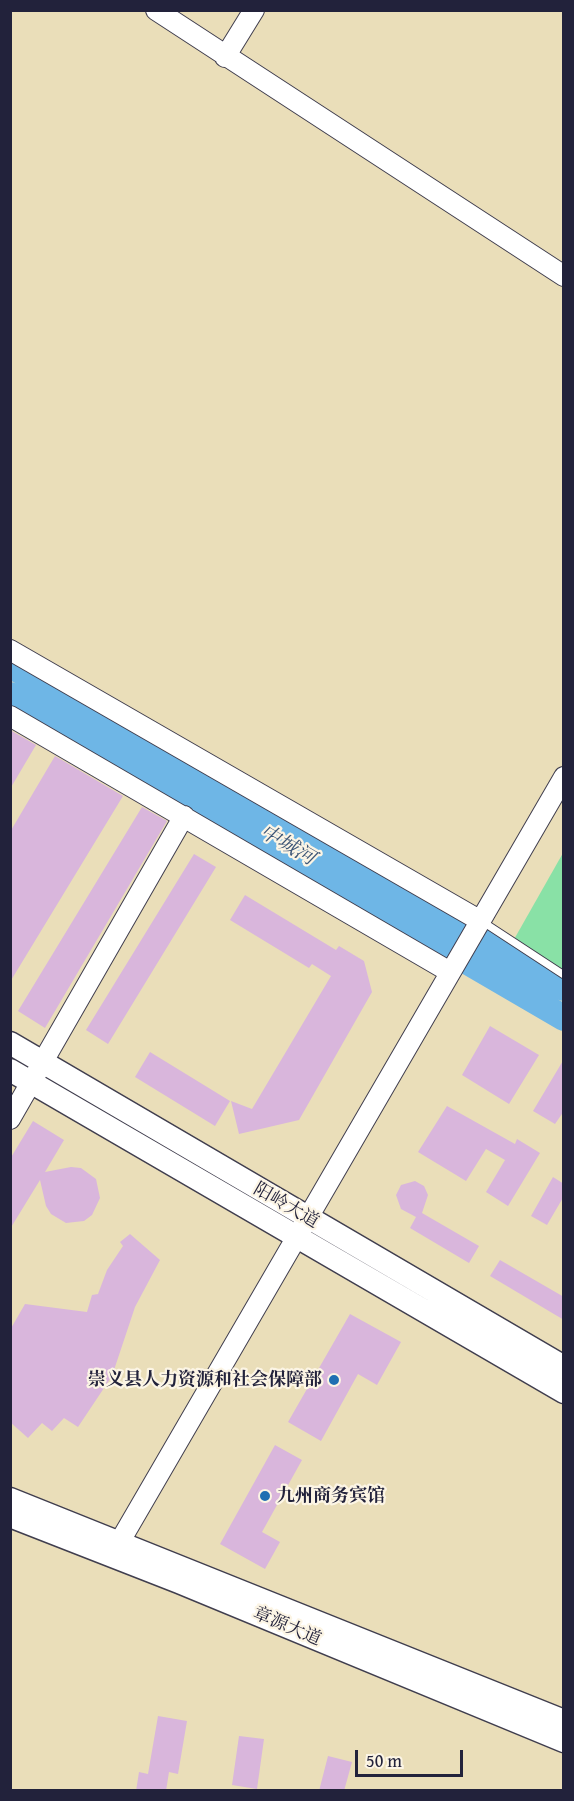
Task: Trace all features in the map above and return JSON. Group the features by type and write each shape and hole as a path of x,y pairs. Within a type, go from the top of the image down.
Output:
{"main road":[{"name":"阳岭大道","path":"10,1043 44,1062 564,1392"},
{"name":"阳岭大道","path":"10,1070 564,1367"},
{"name":"章源大道","path":"10,1499 116,1548 564,1741"},
{"name":"章源大道","path":"10,1516 116,1548 564,1721"}],"street":[{"path":"156,10 564,276"},
{"path":"225,57 254,10"},
{"path":"10,650 476,925"},
{"path":"10,716 453,967"},
{"path":"116,1548 564,777"},
{"path":"10,1119 184,816"}],"lane":[{"path":"476,925 564,975"}],"green space":[{"path":"563,853 563,985 508,950"}],"building":[{"path":"10,730 36,745 10,789"},
{"path":"55,756 123,796 10,982 10,832"},
{"path":"142,807 167,821 45,1028 18,1011"},
{"path":"194,854 216,867 108,1044 86,1030"},
{"path":"245,895 336,950 339,946 364,961 372,992 299,1120 239,1134 231,1101 252,1109 331,976 312,964 309,968 230,920"},
{"path":"490,1026 539,1055 509,1104 462,1075"},
{"path":"150,1052 230,1101 215,1126 135,1077"},
{"path":"564,1059 564,1111 555,1124 533,1111"},
{"path":"447,1106 515,1144 517,1139 540,1153 508,1206 486,1192 505,1160 486,1149 466,1181 418,1152"},
{"path":"33,1121 64,1140 45,1172 71,1167 81,1168 96,1179 100,1198 92,1215 84,1221 66,1223 51,1214 46,1206 40,1180 10,1229 10,1159"},
{"path":"553,1177 564,1184 564,1196 547,1225 531,1216"},
{"path":"415,1181 424,1186 428,1195 422,1213 479,1246 469,1263 410,1228 416,1217 401,1209 396,1195 401,1185"},
{"path":"130,1234 160,1260 135,1307 112,1376 78,1427 64,1418 52,1431 42,1423 28,1438 10,1422 10,1330 25,1304 87,1312 92,1295 98,1294 107,1270 123,1246 120,1242"},
{"path":"500,1260 564,1297 564,1320 490,1276"},
{"name":"崇义县人力资源和社会保障部","path":"350,1314 401,1342 377,1385 358,1374 321,1441 288,1422"},
{"name":"九州商务宾馆","path":"275,1445 302,1460 262,1532 280,1542 265,1569 220,1544"},
{"path":"158,1716 187,1721 178,1774 169,1772 166,1791 136,1791 139,1772 148,1774"},
{"path":"239,1736 264,1739 257,1789 232,1785"},
{"path":"328,1756 352,1762 344,1791 319,1791"}],"waterway":[{"name":"中城河","path":"10,665 564,988"},
{"name":"中城河","path":"10,695 564,1018"}],"place":[{"name":"崇义县人力资源和社会保障部","path":"334,1380"},
{"name":"九州商务宾馆","path":"265,1496"}]}
